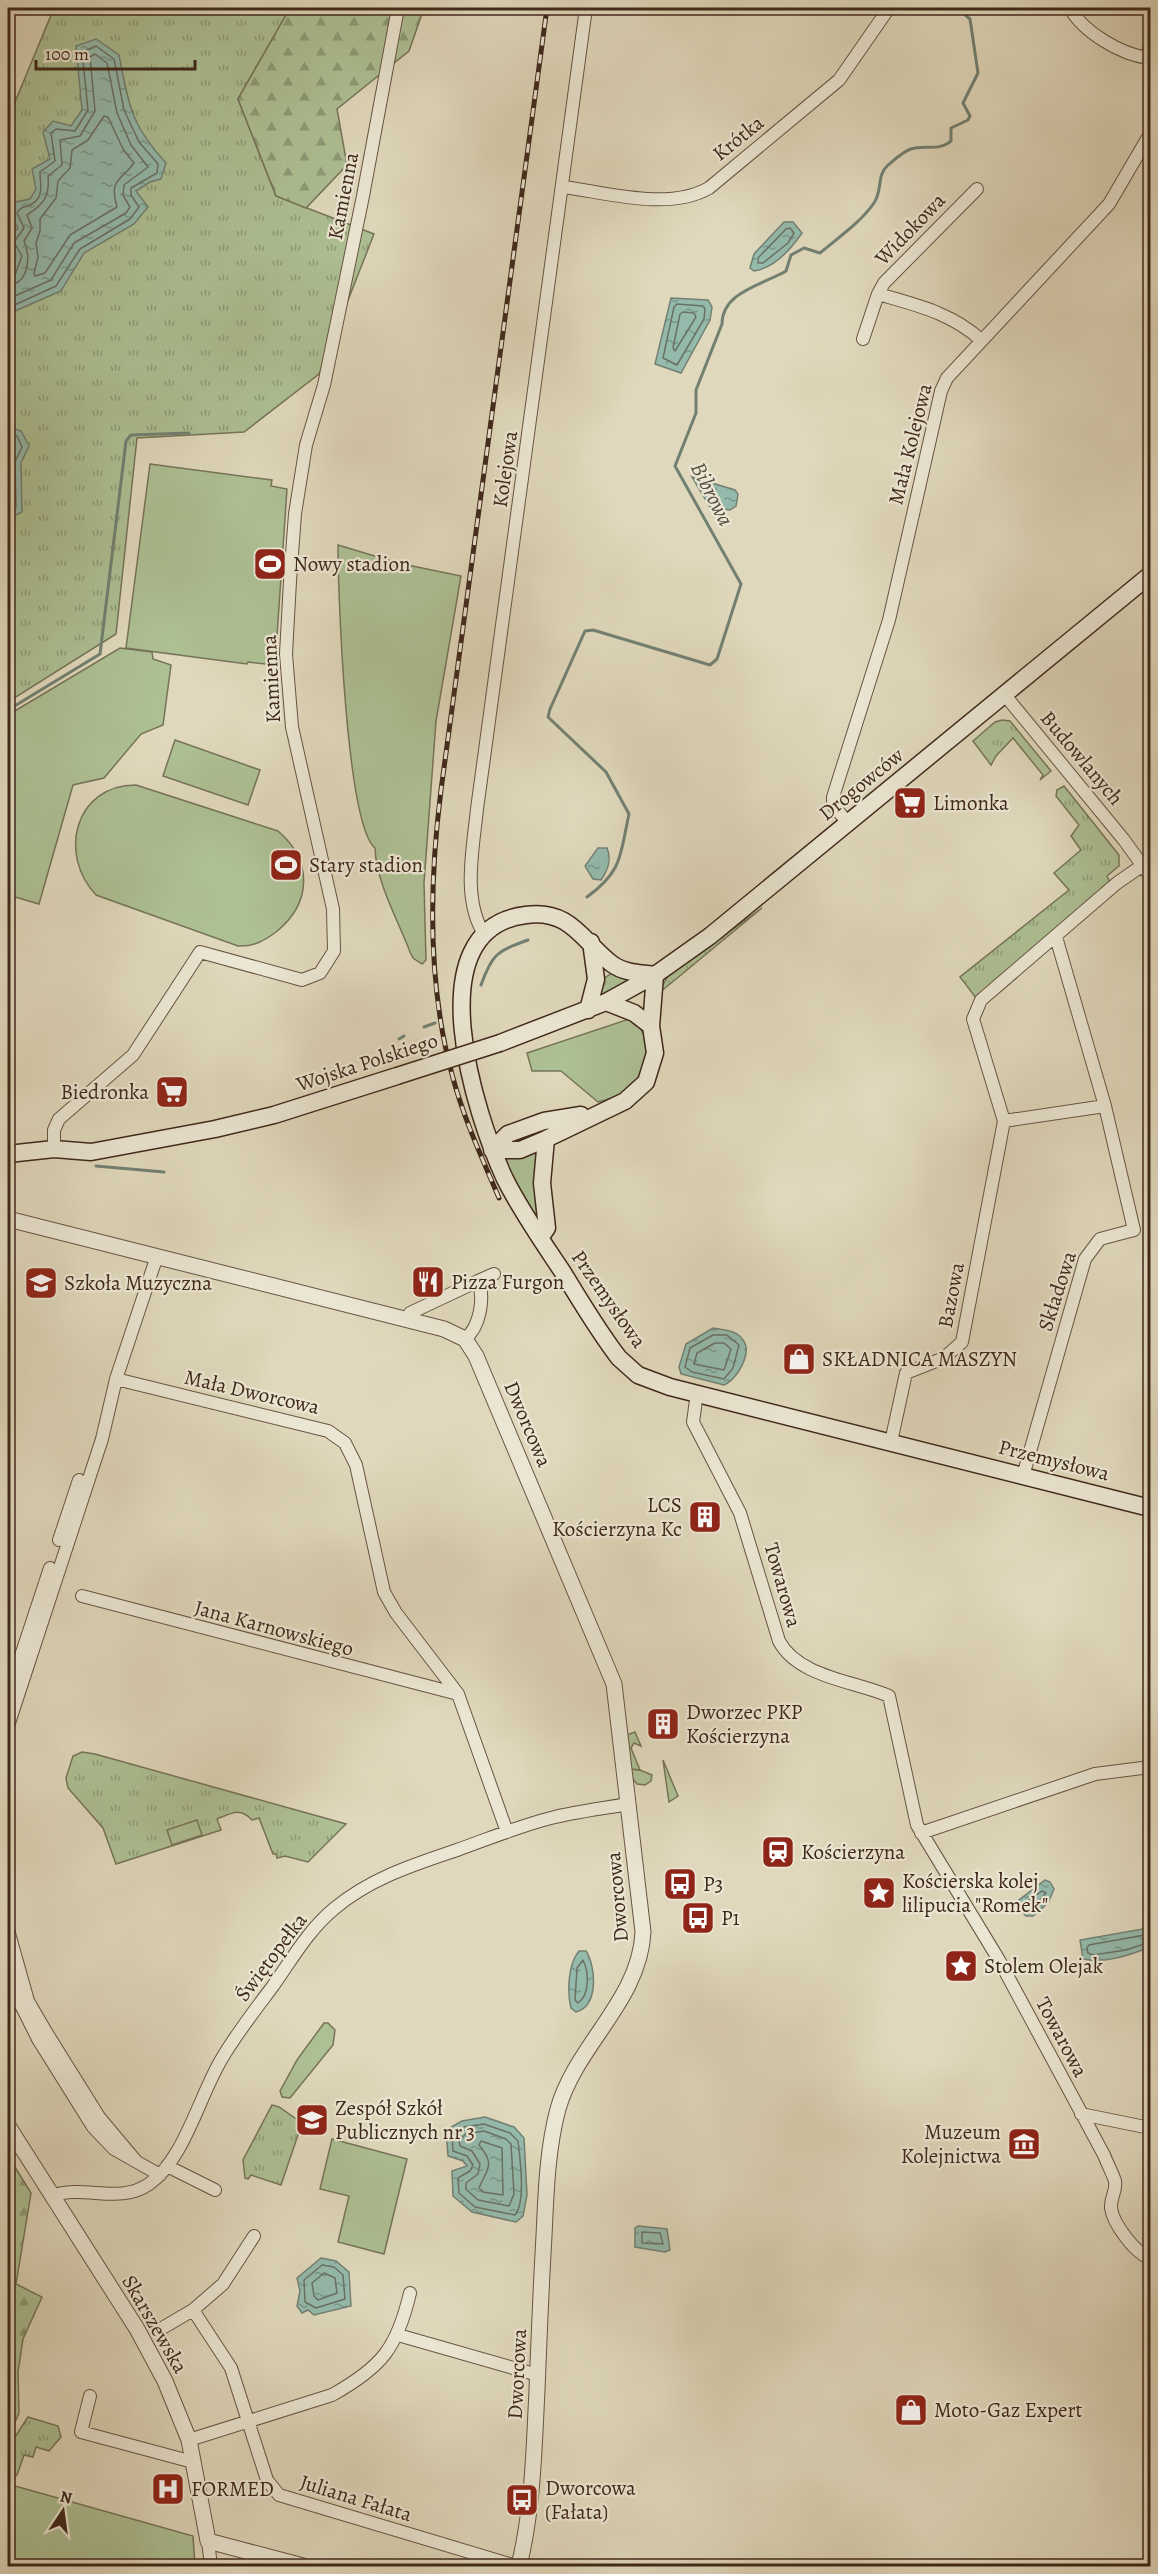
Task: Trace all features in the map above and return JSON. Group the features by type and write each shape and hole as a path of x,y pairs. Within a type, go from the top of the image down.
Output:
{"main road":[{"name":"Drogowców","path":"588,1010 655,975 710,936 1150,575"},
{"name":"Przemysłowa","path":"655,975 631,972 613,964 570,924 536,914 504,921 484,934 470,954 463,972 461,1006 470,1069 492,1150 506,1180 540,1238 619,1358 638,1375 697,1393 1150,1508"},
{"path":"588,1010 596,979 591,942"},
{"path":"492,1150 520,1150 546,1139 625,1101 646,1082 655,1053 651,1026 655,975"},
{"path":"606,1002 634,1013 651,1026"},
{"name":"Wojska Polskiego","path":"8,1154 54,1149 82,1141 155,1139 215,1130 274,1115 500,1043 588,1010"},
{"path":"492,1150 508,1134 544,1122 598,1112"},
{"path":"540,1238 547,1228 542,1183 546,1139"}],"street":[{"name":"Kamienna","path":"54,1149 54,1130 59,1119 133,1056 200,952 302,980 320,973 334,951 333,909 292,727 286,654 291,570 295,514 306,445 326,374 398,8"},
{"name":"Kolejowa","path":"484,934 472,909 474,840 564,187 586,8"},
{"name":"Krótka","path":"564,187 664,200 696,195 709,188 839,81 889,8"},
{"path":"1070,8 1075,17 1092,32 1132,55 1149,61 1150,45"},
{"name":"Mała Kolejowa","path":"848,824 833,805 833,797 889,620 941,391 946,378 1109,204 1150,138"},
{"name":"Widokowa","path":"977,189 884,283 879,294 939,312 969,329 981,340"},
{"path":"863,339 879,294"},
{"name":"Budowlanych","path":"1004,694 1150,876"},
{"name":"Bazowa","path":"891,1442 906,1373 944,1358 963,1342 1004,1122 973,1018 976,1007 981,1000 1117,884 1143,865"},
{"name":"Składowa","path":"1023,1476 1085,1259 1100,1239 1134,1230 1105,1106 1056,937"},
{"path":"1004,1122 1105,1106"},
{"path":"8,1219 457,1333 465,1339 471,1334 477,1322 483,1292 478,1281"},
{"path":"8,1726 102,1439 116,1379 156,1256"},
{"path":"407,1320 410,1313 494,1274"},
{"name":"Dworcowa","path":"465,1339 476,1356 614,1684 643,1932 642,1949 630,1984 571,2074 558,2108 548,2168 533,2488 527,2530 517,2566"},
{"name":"Mała Dworcowa","path":"116,1379 328,1431 345,1443 356,1465 384,1592 396,1613 458,1694 507,1832"},
{"name":"Towarowa","path":"697,1393 693,1422 740,1513 780,1644 790,1657 803,1666 889,1696 913,1815 921,1833 999,1960 1115,2181 1116,2191 1111,2205 1114,2216 1134,2249 1150,2258"},
{"path":"8,1695 76,1490 95,1436 106,1415"},
{"name":"Jana Karnowskiego","path":"82,1596 377,1675 458,1694"},
{"path":"921,1833 1077,1779 1123,1769 1150,1767"},
{"name":"Świętopełka","path":"163,2171 221,2061 319,1922 353,1894 387,1875 507,1832 550,1818 622,1805 629,1801"},
{"path":"8,1930 28,2001 99,2117 136,2161"},
{"path":"8,1969 18,1999 38,2039 93,2127 114,2149 136,2161 215,2190"},
{"path":"1081,2114 1150,2128"},
{"name":"Skarszewska","path":"8,2126 137,2330 165,2380 189,2440 211,2566"},
{"path":"52,2196 71,2191 108,2195 130,2193 149,2184 163,2171"},
{"path":"164,2327 194,2310 223,2284 254,2236"},
{"path":"189,2440 333,2395 353,2384 371,2370 393,2345 410,2293"},
{"name":"Juliana Fałata","path":"194,2310 231,2368 267,2480 279,2495 517,2566"},
{"path":"398,2335 538,2375"},
{"path":"90,2396 81,2432 193,2462"},
{"path":"208,2541 303,2566"}],"green space":[{"path":"54,8 290,8 238,99 276,196 374,234 319,374 244,432 137,438 116,634 8,702 8,119"},
{"path":"290,8 424,8 409,51 337,109 347,165 306,208 276,196 238,99"},
{"path":"150,464 272,480 271,486 287,489 275,665 248,662 247,664 126,648"},
{"path":"338,545 398,563 461,576 436,721 424,883 426,960 422,964 413,958 388,901 379,874 375,848 365,830 357,797 342,655"},
{"path":"120,648 152,652 153,659 171,665 163,725 141,734 104,778 73,785 39,904 8,895 8,715"},
{"path":"1010,721 1051,771 1040,780 1043,775 1013,738 996,756 991,765 973,741 995,722"},
{"path":"175,740 260,770 248,805 163,776"},
{"path":"136,785 278,831 298,855 304,882 302,895 288,921 263,941 238,946 96,895 84,879 78,861 76,843 78,825 86,809 98,797 115,788"},
{"path":"1064,786 1119,855 1119,866 1107,876 1110,882 976,998 960,977 1069,890 1054,873 1081,850 1071,836 1079,825 1056,796 1057,790"},
{"path":"762,908 664,989 659,992 668,976"},
{"path":"615,971 633,979 597,998 600,981"},
{"path":"632,1018 644,1036 646,1056 640,1076 622,1094 598,1102 561,1071 532,1071 527,1053"},
{"path":"542,1144 539,1225 503,1159"},
{"path":"635,1732 641,1746 634,1743 631,1748 640,1770 631,1769 627,1735"},
{"path":"82,1752 346,1824 308,1862 285,1856 277,1858 276,1854 273,1854 259,1818 252,1820 236,1812 217,1819 221,1830 116,1864 103,1828 68,1788 66,1778 73,1756"},
{"path":"663,1760 678,1796 669,1802"},
{"path":"631,1769 652,1775 651,1781 645,1785 637,1784 632,1778"},
{"path":"197,1820 202,1835 172,1845 167,1830"},
{"path":"324,2023 328,2023 335,2030 333,2045 290,2098 282,2097 280,2091 297,2060"},
{"path":"272,2105 279,2107 302,2123 281,2185 251,2175 248,2179 245,2178 243,2160"},
{"path":"332,2139 407,2159 384,2254 338,2242 349,2196 320,2189"},
{"path":"8,2156 31,2193 16,2284 42,2297 23,2339 18,2372 19,2413 8,2438 8,2270 14,2239 8,2194"},
{"path":"28,2417 58,2426 61,2437 49,2451 36,2447 33,2457 24,2455 17,2475 8,2479 8,2448"},
{"path":"8,2484 193,2536 195,2566 8,2566"}],"water":[{"path":"96,39 119,55 129,101 138,125 166,163 161,179 150,182 136,191 148,207 134,224 84,253 61,291 8,314 8,279 16,255 8,244 8,238 18,228 10,214 16,202 30,199 36,189 32,169 50,159 43,132 53,121 71,126 82,110 76,46"},
{"path":"784,222 793,222 802,233 775,262 754,271 750,268 754,254"},
{"path":"671,298 708,300 712,307 710,320 681,373 655,364"},
{"path":"8,427 21,431 29,446 21,463 22,512 8,519"},
{"path":"692,477 735,490 738,494 736,506 730,510 710,507"},
{"path":"598,848 607,848 609,857 607,869 601,880 593,879 585,866"},
{"path":"713,1328 737,1334 746,1346 742,1366 724,1385 681,1374 679,1367 686,1344"},
{"path":"1045,1880 1050,1882 1054,1889 1048,1903 1033,1916 1026,1916 1015,1903"},
{"path":"1148,1928 1150,1947 1109,1960 1083,1959 1080,1940"},
{"path":"579,1951 586,1951 589,1958 593,1985 589,2002 576,2012 571,2008 569,1986 573,1963"},
{"path":"485,2117 514,2127 524,2138 527,2195 523,2216 516,2222 472,2212 453,2196 452,2171 467,2166 463,2161 448,2156 446,2130 462,2121"},
{"path":"638,2226 667,2229 670,2250 665,2252 635,2247 635,2228"},
{"path":"321,2258 336,2261 349,2272 351,2306 314,2315 308,2310 302,2313 297,2306 300,2291 297,2278"}],"waterway":[{"name":"Bibrowa","path":"587,897 599,888 614,870 621,851 629,814 606,772 548,717 550,709 585,631 593,630 710,665 717,659 741,584 675,466 696,413 696,390 722,324 724,313 736,297 786,271 791,255 804,248 820,253 856,223 874,203 884,169 896,158 911,149 946,144 951,141 951,128 968,120 970,116 963,103 978,73 970,19 957,8"},
{"path":"8,710 100,654 126,441 131,435 189,433"},
{"name":"Bibrowa","path":"481,985 489,966 497,955 509,947 528,940"},
{"name":"Bibrowa","path":"424,1027 435,1023"},
{"name":"Bibrowa","path":"399,1039 404,1036"},
{"path":"96,1166 164,1172"}],"railway":[{"path":"499,1198 462,1108 453,1078 438,1007 433,935 434,862 441,790 547,8"}],"place":[{"name":"Nowy stadion","path":"270,564"},
{"name":"Limonka","path":"910,803"},
{"name":"Stary stadion","path":"286,865"},
{"name":"Biedronka","path":"172,1092"},
{"name":"Pizza Furgon","path":"428,1282"},
{"name":"Szkoła Muzyczna","path":"41,1283"},
{"name":"SKŁADNICA MASZYN","path":"799,1359"},
{"name":"LCS Kościerzyna Kc","path":"705,1517"},
{"name":"Dworzec PKP Kościerzyna","path":"663,1724"},
{"name":"Kościerzyna","path":"778,1852"},
{"name":"P3","path":"680,1884"},
{"name":"Kościerska kolej lilipucia \"Romek\"","path":"879,1893"},
{"name":"P1","path":"698,1918"},
{"name":"Stolem Olejak","path":"961,1966"},
{"name":"Zespół Szkół Publicznych nr 3","path":"312,2120"},
{"name":"Muzeum Kolejnictwa","path":"1024,2144"},
{"name":"Moto-Gaz Expert","path":"911,2410"},
{"name":"FORMED","path":"168,2489"},
{"name":"Dworcowa (Fałata)","path":"522,2500"}]}
